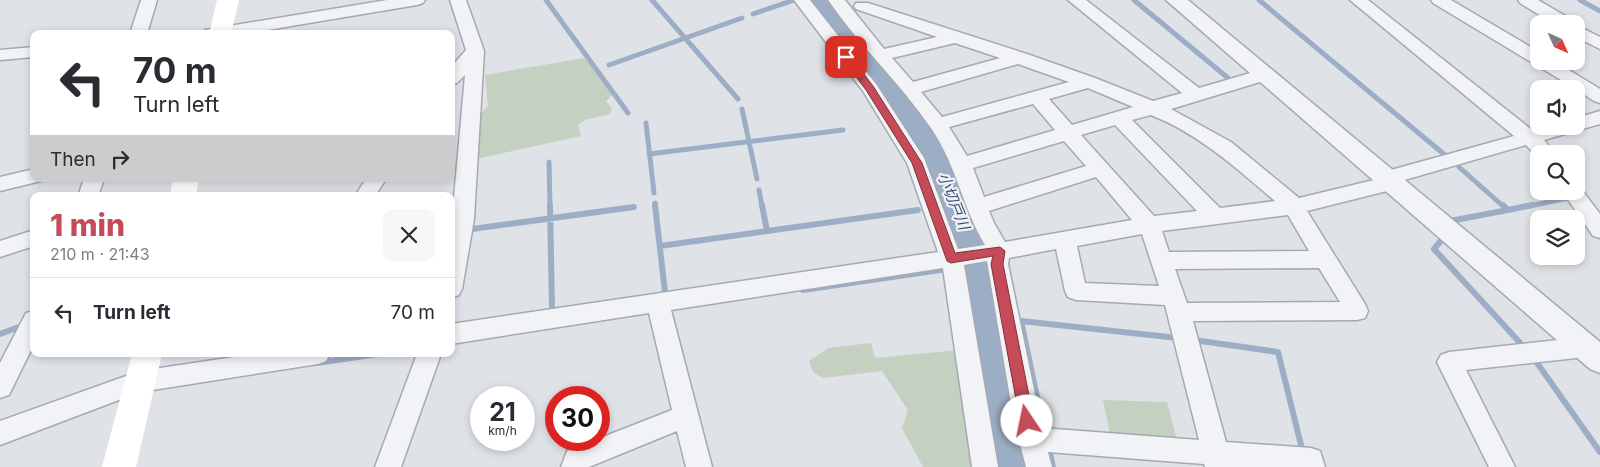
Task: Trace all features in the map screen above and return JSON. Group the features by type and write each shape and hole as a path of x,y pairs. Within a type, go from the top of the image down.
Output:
{"main road":[{"path":"218,30 228,0"},
{"path":"120,467 144,368"}],"street":[{"path":"139,30 149,0"},
{"path":"241,30 417,0"},
{"path":"455,268 464,219 460,126 475,51 458,0"},
{"path":"802,0 870,88 917,163 955,258 955,270 985,467"},
{"path":"836,0 938,124 962,164 984,225 997,252 997,264 1027,421 1039,467"},
{"path":"1076,0 1196,94"},
{"path":"1176,0 1592,354"},
{"path":"1358,0 1536,145"},
{"path":"1439,0 1530,55"},
{"path":"1526,0 1551,15"},
{"path":"862,6 1088,82 1174,117 1224,147 1294,206 1357,311 1176,304 1076,290 1065,240"},
{"path":"1585,35 1600,44"},
{"path":"880,55 958,37"},
{"path":"455,74 475,51"},
{"path":"0,55 30,52"},
{"path":"909,90 1021,58"},
{"path":"1555,70 1600,97"},
{"path":"962,164 1264,75"},
{"path":"938,124 1088,82"},
{"path":"1036,96 1149,225 1176,304 1217,460"},
{"path":"1118,117 1214,215"},
{"path":"1585,122 1599,118"},
{"path":"455,333 997,252 1214,215 1294,206 1389,181 1540,135"},
{"path":"977,207 1100,168"},
{"path":"0,184 30,177"},
{"path":"1578,200 1600,230"},
{"path":"0,249 30,239"},
{"path":"1162,260 1327,259"},
{"path":"658,304 699,467"},
{"path":"0,387 30,328"},
{"path":"1502,467 1449,362 1592,354"},
{"path":"0,433 144,368 280,357"},
{"path":"388,467 428,357"},
{"path":"574,467 576,460 686,416"},
{"path":"1032,439 1217,460 1311,460 1312,467"}],"green space":[{"path":"585,58 613,94 606,101 612,109 610,114 585,120 578,125 581,136 476,159 479,115 488,106 485,75"},
{"path":"871,343 875,358 960,350 980,467 923,467 902,428 908,410 882,371 823,378 813,372 809,361 828,348"},
{"path":"1103,400 1167,402 1178,444 1111,439"}],"waterway":[{"path":"546,0 628,113"},
{"path":"652,0 685,38"},
{"path":"753,14 794,0"},
{"name":"小切戸川","path":"820,0 916,125 937,159 973,248 982,285 1013,467"},
{"path":"1134,0 1228,78"},
{"path":"1259,0 1445,155"},
{"path":"1580,0 1600,11"},
{"path":"685,38 742,18"},
{"path":"609,65 685,38"},
{"path":"685,38 738,99"},
{"path":"742,109 749,142"},
{"path":"646,123 650,154"},
{"path":"749,142 843,130"},
{"path":"650,154 749,142"},
{"path":"749,142 757,179"},
{"path":"650,154 654,193"},
{"path":"549,162 550,207"},
{"path":"1459,167 1504,207"},
{"path":"759,190 762,207"},
{"path":"1525,207 1558,200"},
{"path":"550,205 550,218"},
{"path":"655,205 665,292"},
{"path":"762,205 767,231"},
{"path":"1503,205 1508,210"},
{"path":"1508,210 1532,205"},
{"path":"550,218 634,207"},
{"path":"660,246 918,210"},
{"path":"1450,221 1508,210"},
{"path":"472,229 550,218"},
{"path":"550,218 552,309"},
{"path":"1444,237 1434,249 1523,346"},
{"path":"803,290 947,269"},
{"path":"1044,430 1021,321 1178,338"},
{"path":"989,324 998,323"},
{"path":"0,334 22,326"},
{"path":"1194,340 1278,352 1303,453"},
{"path":"316,363 357,357"},
{"path":"1535,360 1600,452"},
{"path":"1049,449 1053,467"}],"route":[{"path":"846,57 870,88 917,163 951,258 1000,251 997,264 1027,421"}]}
